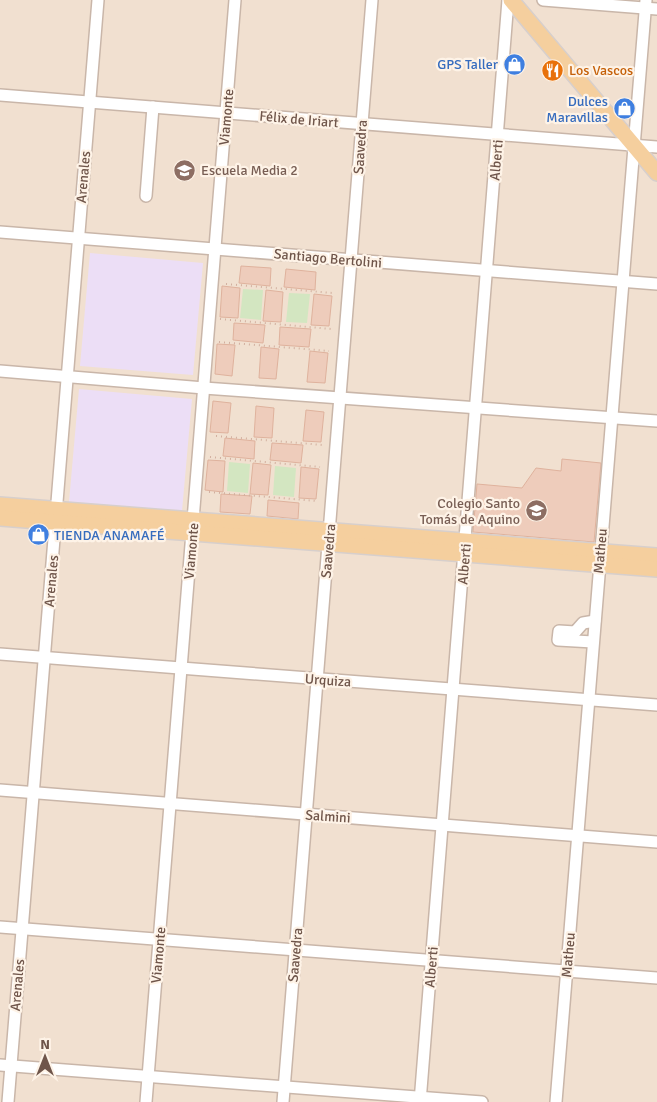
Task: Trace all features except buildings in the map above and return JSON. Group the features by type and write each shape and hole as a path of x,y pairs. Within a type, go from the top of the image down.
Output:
{"main road":[{"path":"510,0 657,173"},
{"path":"0,505 56,516"},
{"path":"0,518 56,516 600,558 657,556"},
{"path":"600,558 657,569"}],"street":[{"name":"Arenales","path":"8,1102 5,1065 22,929 98,0"},
{"name":"Viamonte","path":"146,1102 235,0"},
{"name":"Saavedra","path":"283,1102 372,0"},
{"name":"Alberti","path":"420,1100 510,0"},
{"path":"543,0 645,4 657,9"},
{"name":"Matheu","path":"556,1102 645,4"},
{"name":"Félix de Iriart","path":"0,95 657,147"},
{"path":"146,196 153,107"},
{"name":"Santiago Bertolini","path":"0,232 657,284"},
{"path":"0,371 657,421"},
{"path":"593,642 558,640 559,631 575,632 583,623 594,621"},
{"name":"Urquiza","path":"0,654 657,705"},
{"name":"Salmini","path":"0,790 657,842"},
{"path":"0,927 657,978"},
{"path":"5,1065 285,1087 420,1100 482,1102"}],"path":[{"path":"226,284 333,293"},
{"path":"220,319 330,329"},
{"path":"219,342 329,351"},
{"path":"216,436 323,445"},
{"path":"210,457 320,466"},
{"path":"209,492 317,501"}],"shaded area":[{"path":"0,0 657,0 657,1102 0,1102"},
{"path":"90,253 203,263 193,375 80,366"},
{"path":"79,389 192,399 182,511 69,502"}],"green space":[{"path":"243,289 263,290 261,320 240,318"},
{"path":"289,293 310,294 307,323 286,322"},
{"path":"229,462 250,464 248,493 227,491"},
{"path":"275,466 296,468 294,497 273,495"}],"place":[{"name":"GPS Taller","path":"514,64"},
{"name":"Los Vascos","path":"553,70"},
{"name":"Dulces Maravillas","path":"624,109"},
{"name":"Escuela Media 2","path":"185,170"},
{"name":"Colegio Santo Tomás de Aquino","path":"536,511"},
{"name":"TIENDA ANAMAFÉ","path":"38,535"}]}
